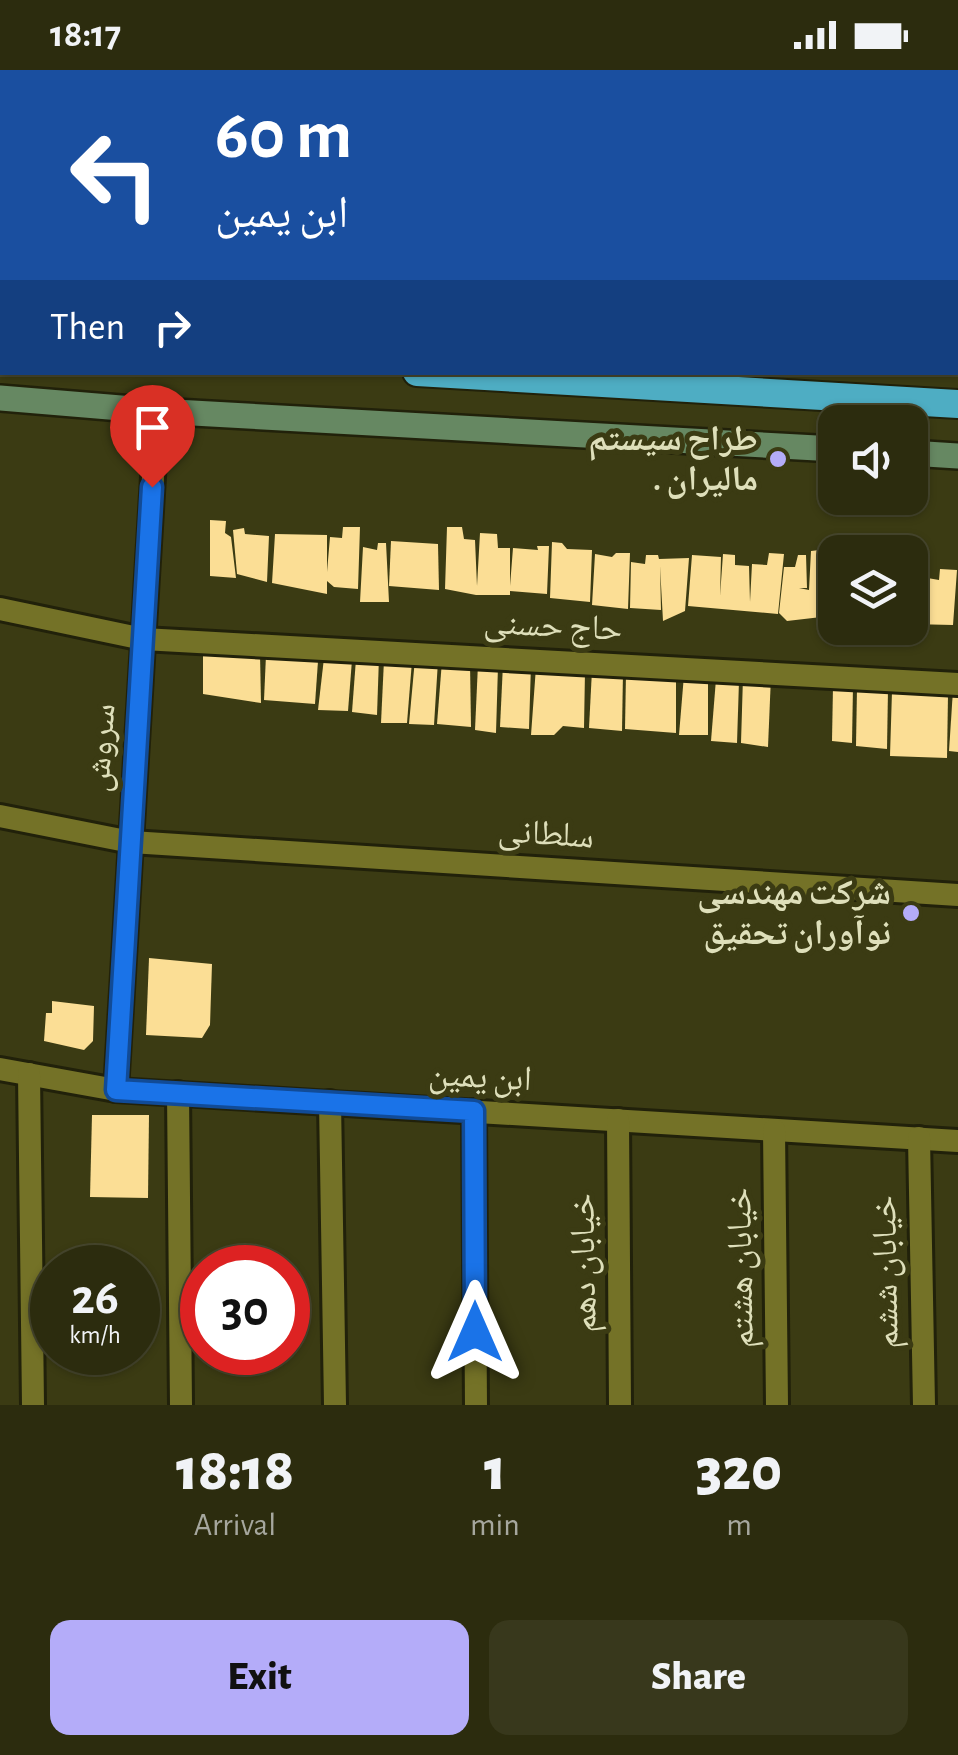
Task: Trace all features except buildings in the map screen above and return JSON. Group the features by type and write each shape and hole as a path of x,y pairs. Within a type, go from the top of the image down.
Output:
{"highway":[{"path":"468,375 958,404"}],"main road":[{"path":"0,398 157,411 818,448"},
{"path":"928,454 958,456"}],"street":[{"name":"سروش","path":"116,1090 157,411"},
{"name":"حاج حسنی","path":"0,608 143,638 958,684"},
{"name":"سلطانی","path":"0,816 130,842 958,894"},
{"name":"ابن یمین","path":"0,1068 116,1090 958,1141"},
{"path":"29,1074 34,1405"},
{"path":"178,1093 181,1405"},
{"path":"330,1102 335,1405"},
{"path":"474,1111 476,1405"},
{"name":"خیابان دهم","path":"618,1120 620,1405"},
{"name":"خیابان هشتم","path":"774,1130 778,1405"},
{"name":"خیابان ششم","path":"918,1138 924,1405"}],"place":[{"name":"طراح سیستم . مالیران","path":"778,459"},
{"name":"شرکت مهندسی نوآوران تحقیق","path":"911,913"}],"route":[{"path":"152,487 116,1090 474,1111 475,1332"}]}
